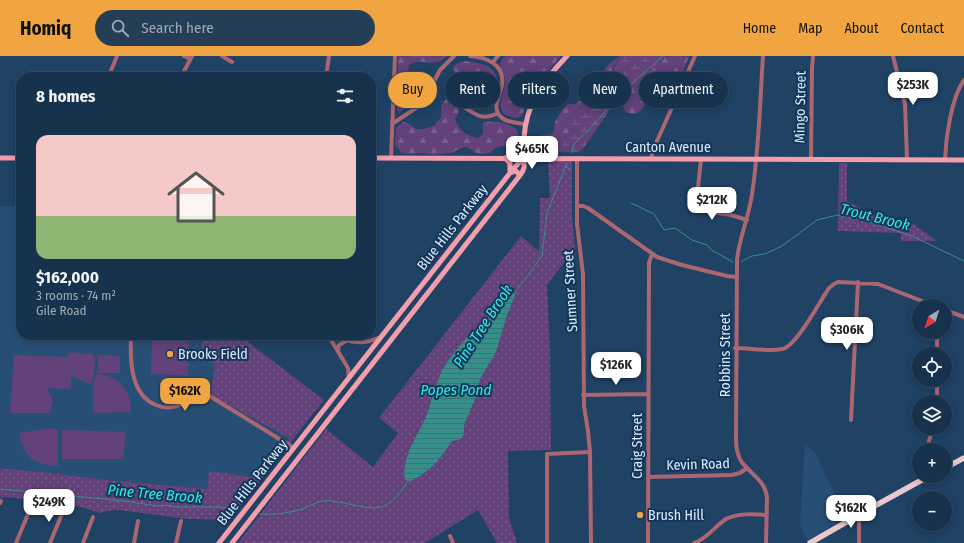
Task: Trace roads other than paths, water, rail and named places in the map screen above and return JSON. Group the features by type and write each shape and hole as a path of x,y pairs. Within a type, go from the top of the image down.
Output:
{"highway":[{"path":"952,464 964,458"},
{"path":"810,543 916,483"}],"main road":[{"path":"523,158 525,124 535,96 567,56"},
{"path":"0,158 16,158"},
{"name":"Canton Avenue","path":"376,158 756,158 964,160"},
{"path":"505,158 510,163 510,173 516,171 518,172 519,176"},
{"name":"Blue Hills Parkway","path":"219,543 401,310 523,158"},
{"name":"Blue Hills Parkway","path":"232,543 519,176 525,165 523,158"},
{"path":"401,310 409,316"}],"street":[{"path":"110,72 117,56"},
{"path":"184,56 191,58 184,72"},
{"path":"222,56 232,62"},
{"path":"327,72 329,56"},
{"path":"391,158 395,56"},
{"path":"392,122 395,122 420,106 440,70 454,56"},
{"path":"470,56 483,57 493,62 500,72 502,79 497,101 498,113 502,118 525,124"},
{"path":"493,62 498,56"},
{"path":"652,159 653,150 695,56"},
{"name":"Robbins Street","path":"763,56 752,194 747,220 738,251 735,348 736,443 739,457 747,468 761,481 766,490 766,543"},
{"name":"Mingo Street","path":"811,159 813,56"},
{"path":"894,56 905,104 907,159"},
{"path":"945,159 954,100 964,80"},
{"path":"467,108 482,117 488,117 498,113"},
{"name":"Sumner Street","path":"577,158 578,229 583,274 584,410 590,452 591,543"},
{"path":"701,159 697,195 700,205 705,210 710,212 731,215 747,220"},
{"path":"577,206 583,206 590,210 652,254 662,259 736,277"},
{"name":"Craig Street","path":"648,543 649,263 652,254"},
{"path":"735,348 778,350 786,348 797,336 832,285 841,282 858,282 883,285 918,299"},
{"path":"851,420 858,282"},
{"path":"952,313 964,317"},
{"path":"376,338 381,336"},
{"path":"131,340 134,376 141,392 150,402 161,407 171,408 199,395 210,395 294,448"},
{"path":"331,340 348,368 349,377"},
{"path":"338,352 339,345 347,340 366,342 371,340"},
{"path":"584,395 648,394"},
{"path":"547,543 547,454 590,452"},
{"name":"Kevin Road","path":"648,477 732,475 740,473 747,468"},
{"path":"16,543 33,502"},
{"path":"50,543 64,508"},
{"path":"859,514 860,543"},
{"path":"694,543 699,542 725,520 732,517 744,515 767,515"},
{"path":"83,543 93,517"},
{"path":"134,543 138,521"},
{"path":"176,543 181,521"},
{"path":"450,536 453,543"}],"water":[{"name":"Popes Pond","path":"517,290 506,318 496,352 480,379 477,394 464,425 464,434 461,439 452,441 430,469 411,481 405,480 404,468 406,459 426,417 442,372 450,358 465,340"}],"waterway":[{"name":"Pine Tree Brook","path":"572,153 573,146 576,142 590,129 617,97 663,56"},
{"name":"Pine Tree Brook","path":"517,290 542,256 547,213 567,163"},
{"name":"Pine Tree Brook","path":"565,167 570,169"},
{"name":"Trout Brook","path":"631,203 654,214 664,230 675,228 692,240 707,245 713,251 733,262"},
{"name":"Trout Brook","path":"741,262 752,256 765,254 782,246 817,220 838,215 863,220 912,236 964,261"},
{"name":"Pine Tree Brook","path":"260,514 285,513 325,501 374,508 381,507 395,499 408,480"},
{"name":"Pine Tree Brook","path":"0,489 125,501 157,506 220,507 237,510"}],"place":[{"name":"Brooks Field","path":"170,354"},
{"name":"Brush Hill","path":"640,515"}]}
